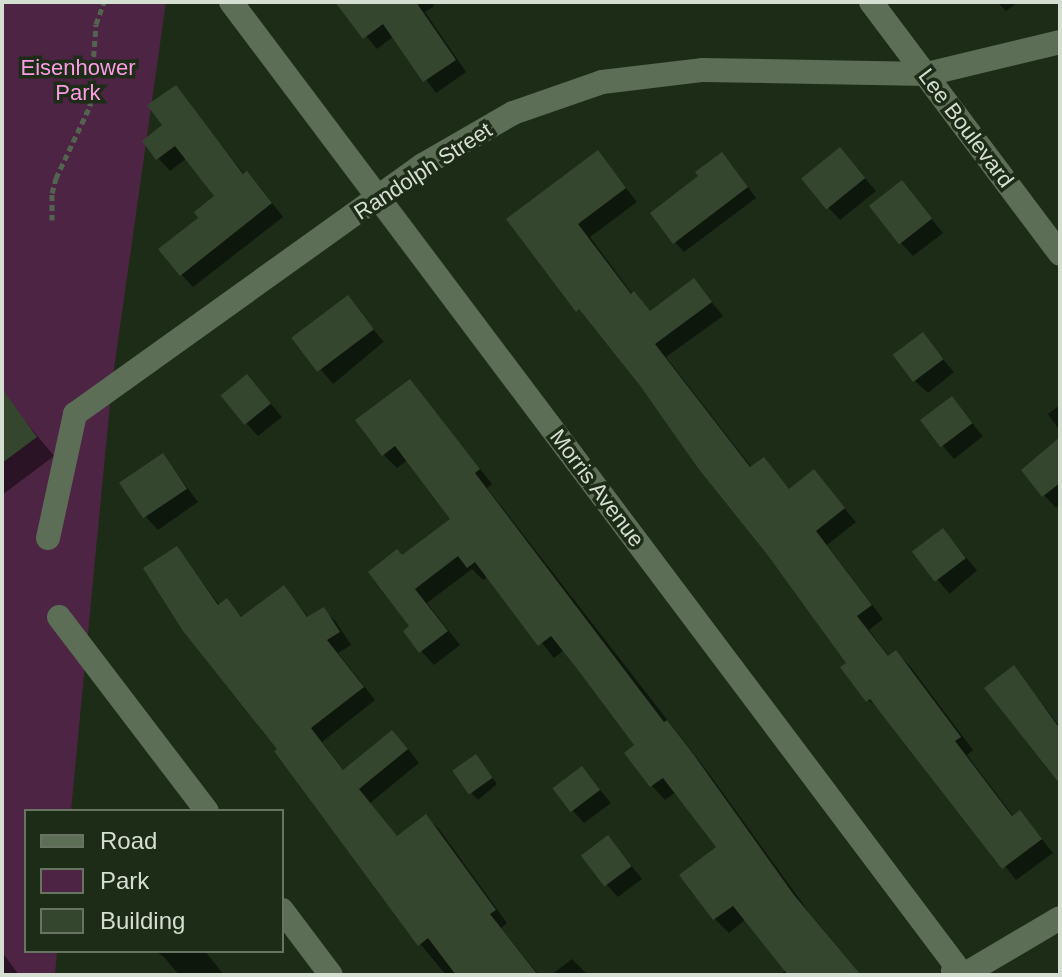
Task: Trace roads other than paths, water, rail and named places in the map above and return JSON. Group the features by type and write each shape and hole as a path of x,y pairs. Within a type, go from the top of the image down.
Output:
{"street":[{"name":"Morris Avenue","path":"231,2 956,973"},
{"name":"Lee Boulevard","path":"871,2 1060,254"},
{"name":"Randolph Street","path":"48,538 75,414 423,165 513,113 602,82 703,70 927,74 1060,42"},
{"path":"59,617 205,809"},
{"path":"284,913 331,975"},
{"path":"956,973 965,974 1060,918"}],"park label":[{"name":"Eisenhower Park","path":"78,80"}]}
